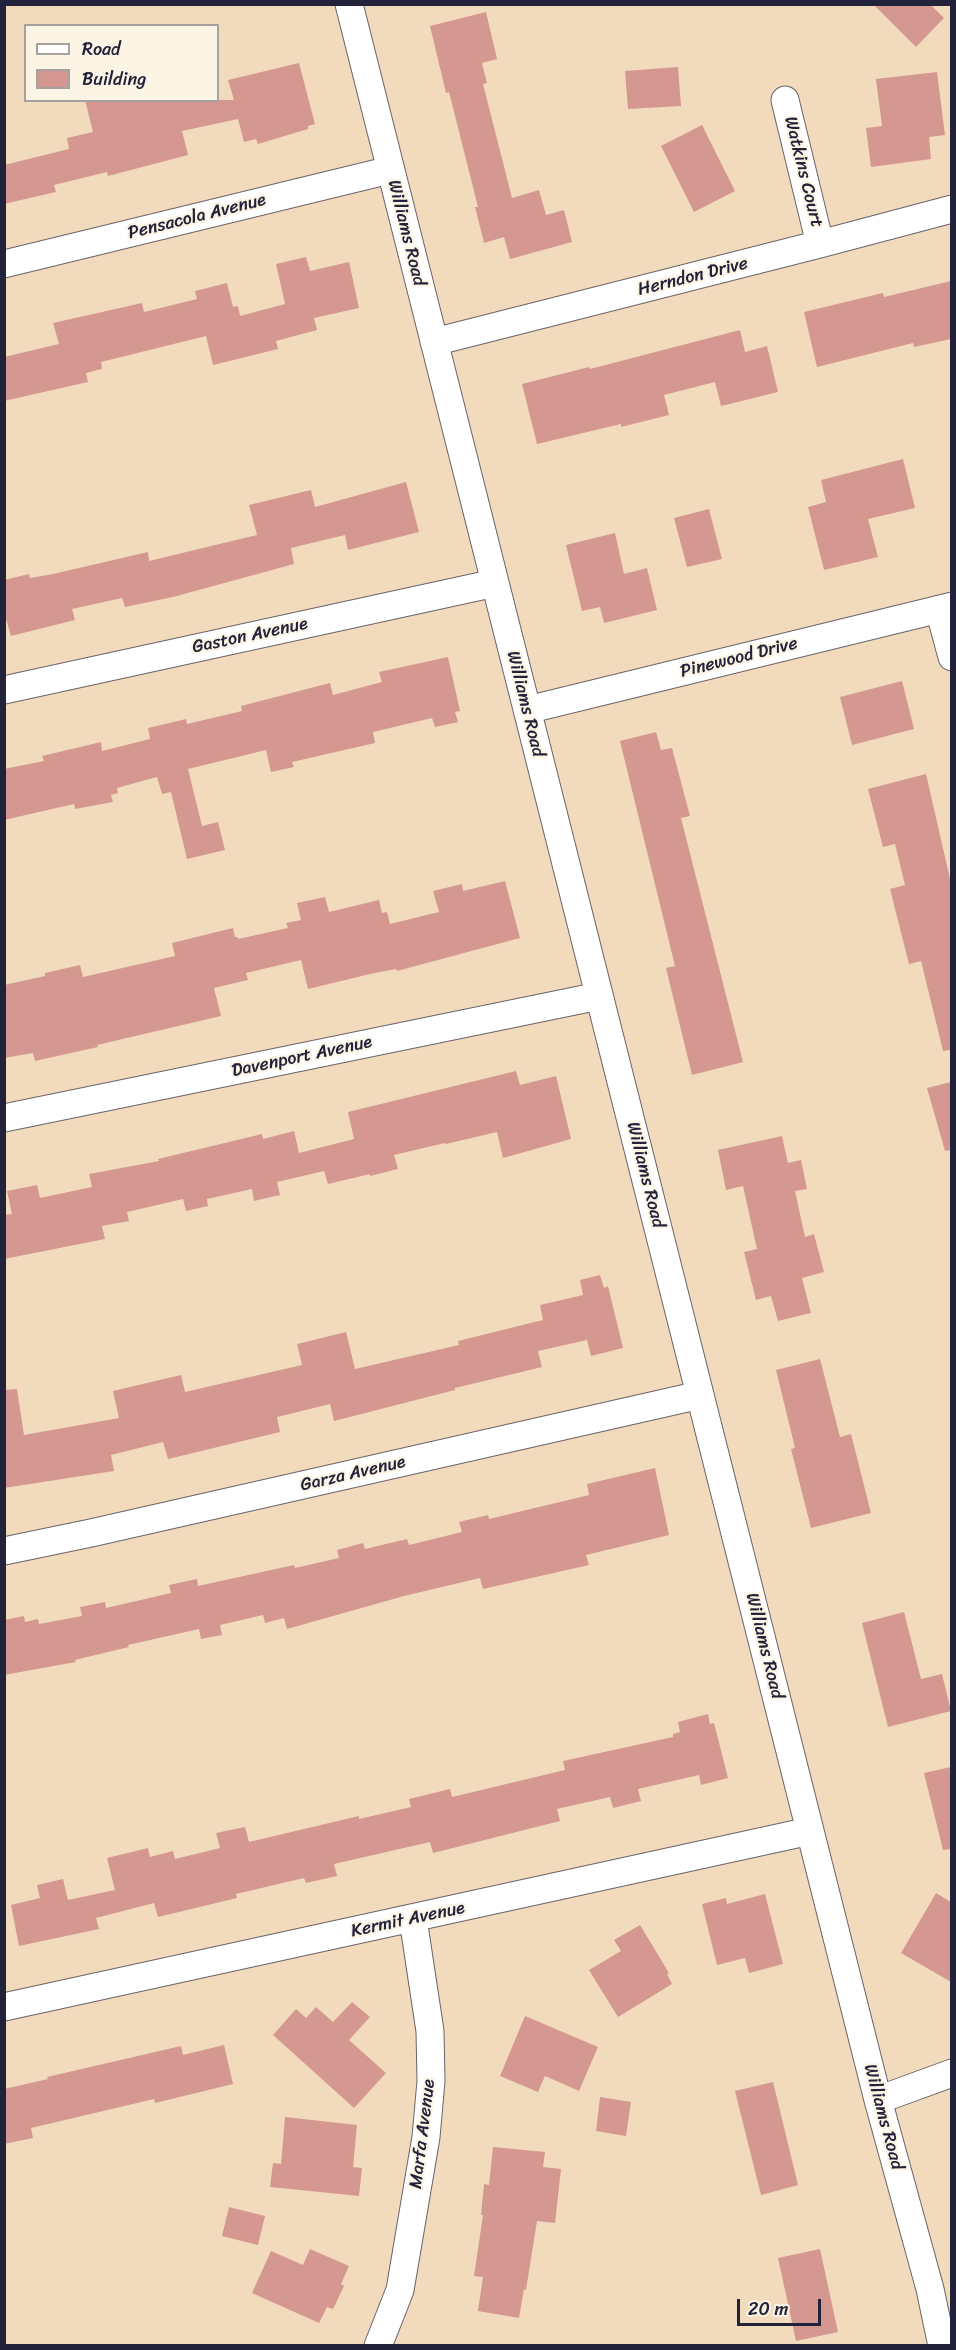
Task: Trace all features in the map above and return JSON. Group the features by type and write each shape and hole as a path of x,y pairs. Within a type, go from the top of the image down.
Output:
{"street":[{"name":"Williams Road","path":"348,4 878,2100 930,2289 942,2346"},
{"name":"Watkins Court","path":"785,100 820,244"},
{"name":"Pensacola Avenue","path":"4,264 390,170"},
{"name":"Herndon Drive","path":"434,342 951,209"},
{"name":"Gaston Avenue","path":"4,690 495,583"},
{"name":"Pinewood Drive","path":"527,710 945,607"},
{"path":"945,607 951,657"},
{"name":"Davenport Avenue","path":"4,1119 599,996"},
{"name":"Garza Avenue","path":"4,1551 700,1395"},
{"name":"Kermit Avenue","path":"4,2007 810,1831"},
{"name":"Marfa Avenue","path":"378,2346 400,2290 426,2137 431,2080 430,2031 413,1919"},
{"path":"878,2100 951,2073"}],"building":[{"path":"873,4 930,4 944,18 916,47"},
{"path":"486,12 497,59 482,63 487,83 483,84 512,198 539,190 546,215 564,210 572,242 510,259 504,237 484,243 475,207 478,207 430,26"},
{"path":"299,63 315,124 308,126 308,129 258,144 256,139 244,142 238,119 182,131 188,155 108,176 107,172 54,185 56,192 4,204 4,165 69,149 67,138 93,132 86,102 234,100 228,80"},
{"path":"678,67 681,106 628,109 625,71"},
{"path":"937,72 945,135 929,137 931,159 871,167 866,128 882,126 876,79"},
{"path":"702,125 735,191 694,212 661,146"},
{"path":"306,257 310,271 349,262 359,308 314,318 317,330 276,341 278,349 213,365 206,336 101,362 102,369 86,373 88,382 4,401 4,357 59,344 53,323 142,303 144,312 197,299 195,291 227,283 233,307 238,306 240,316 285,304 276,264"},
{"path":"951,281 951,339 914,347 913,343 817,367 804,312 883,293 884,297"},
{"path":"740,330 745,352 767,346 778,392 721,406 715,382 664,395 669,415 537,444 522,384"},
{"path":"903,459 915,508 868,519 878,557 824,570 808,507 826,502 821,480"},
{"path":"406,482 419,532 348,550 345,535 291,548 294,564 173,597 125,607 122,598 72,609 75,620 11,636 4,612 4,580 29,574 30,578 53,574 148,552 149,561 257,535 249,505 311,490 315,507"},
{"path":"709,509 722,559 687,567 674,518"},
{"path":"615,533 624,574 647,568 657,610 604,623 600,607 582,611 566,545"},
{"path":"448,657 460,711 455,712 458,722 435,727 432,718 373,732 375,743 292,762 294,767 271,772 266,750 188,769 202,826 218,822 225,850 187,859 171,792 162,794 157,777 117,788 118,793 111,795 113,802 75,809 74,804 4,820 4,769 44,761 42,756 101,742 102,751 150,739 148,728 186,719 187,724 242,711 241,706 330,683 333,695 382,682 379,672"},
{"path":"902,681 914,729 852,745 840,697"},
{"path":"656,732 661,750 672,748 690,816 681,818 743,1062 692,1075 666,968 675,966 620,741"},
{"path":"926,774 951,883 951,1050 943,1051 921,961 909,964 890,889 905,885 895,844 883,847 868,789"},
{"path":"505,881 520,938 397,971 396,969 370,974 308,989 301,960 246,973 248,980 214,988 221,1016 35,1061 33,1053 4,1058 4,985 80,965 83,977 175,956 172,943 233,928 235,937 238,939 288,928 286,923 301,920 297,903 325,897 329,912 379,900 382,913 387,912 390,924 439,912 433,891 462,884 463,891"},
{"path":"516,1071 520,1085 556,1076 571,1139 503,1158 497,1132 445,1143 394,1155 398,1169 370,1176 370,1174 328,1184 324,1171 277,1182 280,1195 254,1201 252,1189 207,1199 208,1206 186,1211 183,1199 127,1212 129,1221 102,1226 105,1239 4,1259 4,1215 12,1214 7,1191 37,1185 40,1198 92,1187 89,1174 159,1161 158,1159 262,1134 263,1139 294,1131 299,1153 354,1139 348,1112"},
{"path":"951,1082 951,1150 945,1151 927,1088"},
{"path":"782,1136 788,1163 801,1160 807,1189 795,1191 805,1237 814,1234 824,1272 802,1278 811,1313 778,1321 771,1296 756,1300 744,1252 757,1249 743,1186 726,1190 718,1150"},
{"path":"600,1275 604,1288 608,1286 623,1348 591,1356 587,1340 538,1351 542,1367 455,1388 455,1390 334,1421 330,1404 277,1417 280,1432 168,1459 163,1442 111,1455 114,1471 4,1488 4,1390 17,1389 24,1435 119,1418 113,1391 181,1375 185,1392 302,1365 297,1344 346,1332 355,1369 459,1345 458,1341 543,1320 540,1305 583,1295 580,1280"},
{"path":"820,1359 840,1437 851,1434 871,1513 811,1528 791,1449 795,1448 776,1370"},
{"path":"655,1468 669,1535 586,1555 589,1565 483,1589 480,1578 404,1596 287,1629 284,1618 265,1623 263,1615 220,1625 222,1635 201,1639 199,1629 128,1645 129,1647 75,1660 76,1662 4,1675 4,1620 24,1616 25,1622 38,1619 39,1624 82,1616 80,1607 105,1602 106,1608 171,1593 169,1585 197,1579 198,1586 294,1565 295,1568 339,1558 337,1550 363,1543 365,1549 407,1539 409,1545 462,1532 459,1522 488,1515 489,1519 589,1495 587,1484"},
{"path":"904,1612 921,1679 942,1674 951,1711 888,1727 862,1623"},
{"path":"708,1714 710,1724 714,1723 728,1778 701,1785 699,1775 638,1789 641,1801 613,1808 610,1797 557,1809 560,1821 433,1853 430,1842 334,1864 337,1876 306,1883 304,1878 236,1894 237,1898 158,1917 154,1903 96,1918 99,1929 19,1946 11,1905 40,1898 37,1885 63,1879 68,1900 115,1890 107,1858 148,1848 150,1857 173,1851 175,1859 220,1848 216,1833 245,1827 249,1842 359,1816 359,1819 411,1807 409,1799 450,1789 452,1797 565,1770 563,1761 673,1737 673,1734 680,1732 678,1722"},
{"path":"951,1767 951,1849 943,1850 924,1773"},
{"path":"936,1893 951,1902 951,1982 901,1953"},
{"path":"765,1894 783,1964 749,1973 745,1958 717,1965 702,1904 726,1898 727,1904"},
{"path":"640,1925 669,1973 667,1974 672,1984 618,2017 589,1970 621,1951 614,1940"},
{"path":"352,2002 370,2017 349,2040 386,2073 354,2108 273,2035 296,2009 306,2018 316,2007 333,2022"},
{"path":"525,2016 598,2047 579,2091 545,2076 538,2092 500,2076"},
{"path":"224,2045 233,2084 155,2103 154,2099 31,2128 33,2138 4,2144 4,2089 181,2046 183,2055"},
{"path":"773,2082 798,2185 761,2195 735,2091"},
{"path":"600,2097 631,2102 626,2136 596,2131"},
{"path":"285,2117 357,2125 353,2167 362,2168 359,2196 270,2187 273,2163 281,2164"},
{"path":"493,2147 545,2152 543,2167 561,2169 555,2223 537,2221 519,2318 478,2311 483,2277 474,2276 483,2215 481,2215 484,2184 489,2185"},
{"path":"229,2207 265,2216 258,2245 222,2236"},
{"path":"310,2249 349,2266 341,2284 344,2286 333,2309 327,2307 319,2323 252,2293 271,2251 303,2265"},
{"path":"820,2249 838,2332 796,2341 778,2258"}]}
